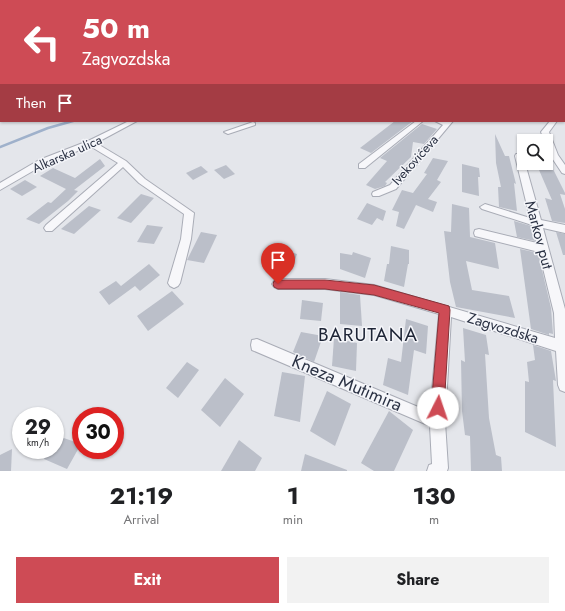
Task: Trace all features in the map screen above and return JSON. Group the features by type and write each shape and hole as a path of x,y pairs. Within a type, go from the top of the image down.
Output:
{"street":[{"name":"Alkarska ulica","path":"0,187 42,162 91,143 132,122"},
{"name":"Ivekovićeva","path":"362,166 419,122"},
{"name":"Ivekovićeva","path":"376,194 393,187 448,122"},
{"path":"553,122 544,132 554,155 565,171"},
{"path":"228,132 253,124"},
{"path":"91,143 123,162 142,181 189,213 186,239 174,282"},
{"path":"49,228 123,162"},
{"name":"Markov put","path":"523,170 560,313 565,384"},
{"path":"485,207 536,223 565,229"},
{"path":"479,232 543,249"},
{"name":"Zagvozdska","path":"278,284 325,284 374,290 562,346"},
{"path":"435,471 440,468 437,422 445,310"},
{"name":"Kneza Mutimira","path":"256,345 437,422"}],"building":[{"path":"394,122 412,122 371,153 360,148"},
{"path":"422,124 437,129 424,144 413,142 411,157 385,182 387,183 385,186 375,189 366,185 387,161 380,158"},
{"path":"495,134 505,156 509,156 516,184 514,183 517,211 499,207 498,187 501,187 496,163"},
{"path":"433,158 448,161 437,180 441,182 428,199 437,202 433,212 416,205 404,229 396,226 399,212 392,210 402,190 413,193 427,174 424,173"},
{"path":"100,159 105,166 74,190 78,191 68,201 39,224 26,219 48,202 51,203 66,189 40,176 53,168 75,178"},
{"path":"462,164 479,168 479,196 462,192"},
{"path":"226,165 235,174 224,179 214,170"},
{"path":"201,166 208,172 193,180 186,173"},
{"path":"553,169 565,193 565,195 560,194 565,209 565,223 552,221 545,198 552,200 539,170"},
{"path":"25,180 37,187 22,196 10,189"},
{"path":"141,194 154,198 131,223 117,218"},
{"path":"367,203 386,211 383,221 377,218 372,225 357,219"},
{"path":"452,204 469,208 470,237 495,243 499,269 466,261 472,290 509,296 515,318 456,307 450,282 444,231 451,232"},
{"path":"89,206 101,210 74,234 61,229"},
{"path":"514,221 531,226 535,241 517,237"},
{"path":"147,225 163,227 154,244 137,242"},
{"path":"201,232 217,235 204,263 187,260"},
{"path":"556,232 565,234 565,255 563,255"},
{"path":"391,246 409,250 409,264 404,287 384,281 387,264 389,264"},
{"path":"280,249 297,254 292,269 274,264"},
{"path":"520,249 538,253 551,308 553,334 549,333 549,335 531,329"},
{"path":"353,252 371,258 365,278 340,269 340,253 352,255"},
{"path":"149,264 160,275 140,291 135,286 109,305 99,292 116,281 121,286"},
{"path":"172,291 184,304 148,331 137,316"},
{"path":"340,292 360,295 362,326 340,324"},
{"path":"302,300 323,303 321,321 300,319"},
{"path":"406,319 428,326 426,354 414,350 408,395 383,385 388,358 401,362"},
{"path":"463,328 486,335 489,355 485,354 489,418 496,455 501,457 502,471 471,471 470,436 465,435 462,411 461,360 465,362"},
{"path":"301,332 323,336 314,362 293,352"},
{"path":"334,338 357,343 356,371 332,366"},
{"path":"533,345 551,351 556,381 553,380 556,447 525,432 525,381 529,382 527,362 535,360"},
{"path":"187,362 199,370 178,398 166,388"},
{"path":"282,372 305,376 300,422 274,416"},
{"path":"225,378 244,394 220,427 201,410"},
{"path":"327,391 351,404 335,446 310,431"},
{"path":"389,411 413,430 394,471 374,471 361,463"},
{"path":"64,438 72,441 73,459 67,469 44,459 64,459"},
{"path":"239,440 262,458 255,471 221,471"},
{"path":"12,449 11,471 0,471 0,455"},
{"path":"305,454 347,470 347,471 301,471"}],"waterway":[{"path":"0,147 48,128 69,122"}],"district":[{"name":"BARUTANA","path":"368,334"}],"route":[{"path":"278,284 325,284 374,290 445,310 438,408"}]}
